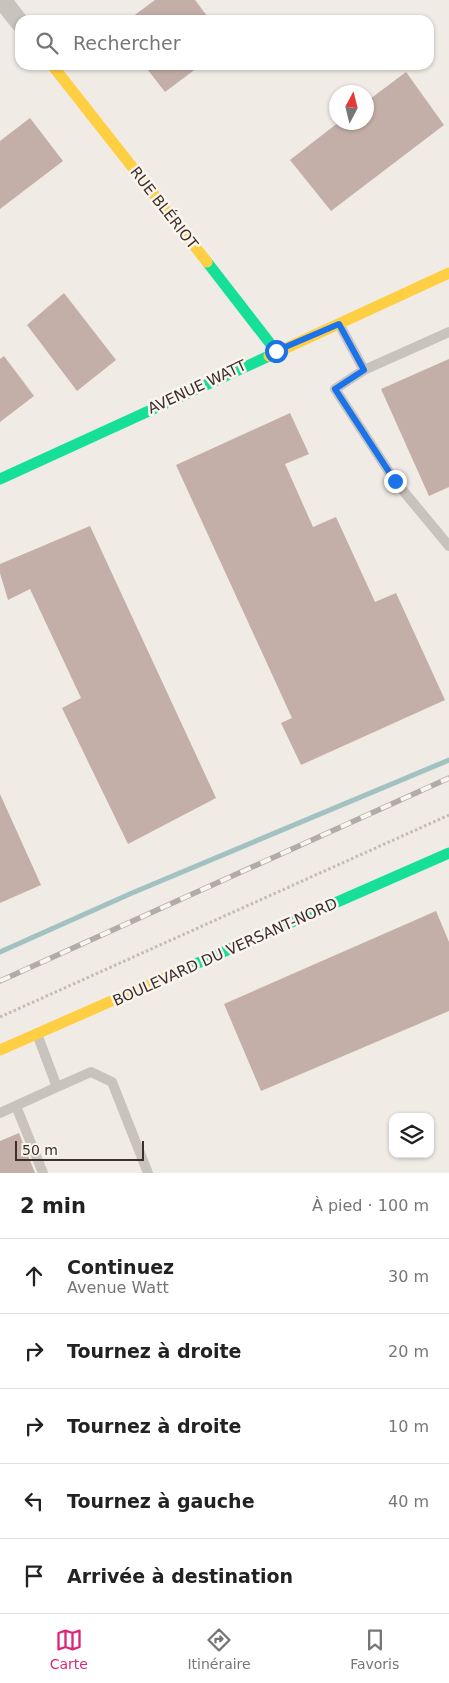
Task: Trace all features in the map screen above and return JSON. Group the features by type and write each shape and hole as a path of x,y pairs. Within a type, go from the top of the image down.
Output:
{"street":[{"path":"2,0 15,17"},
{"name":"RUE BLÉRIOT","path":"56,70 276,351"},
{"name":"AVENUE WATT","path":"0,479 449,273"},
{"name":"BOULEVARD DU VERSANT-NORD","path":"0,1050 449,853"}],"lane":[{"path":"339,324 364,370"},
{"path":"449,332 364,370 335,389 395,481 449,546"},
{"path":"37,1034 57,1087"},
{"path":"0,1114 91,1072 112,1082 148,1173"},
{"path":"16,1106 43,1173"}],"path":[{"path":"0,1017 449,815"}],"building":[{"path":"155,0 195,0 206,15 135,15"},
{"path":"148,70 194,70 165,92"},
{"path":"406,72 444,125 331,211 290,160 329,130 374,130 374,96"},
{"path":"30,118 63,161 0,209 0,141"},
{"path":"64,293 116,360 77,391 27,325"},
{"path":"4,356 34,396 0,422 0,359"},
{"path":"449,359 449,487 429,496 381,389"},
{"path":"290,413 309,454 285,464 313,527 336,517 375,602 396,593 445,700 301,765 281,723 292,718 176,465"},
{"path":"90,526 216,798 128,844 62,708 81,698 30,589 8,600 0,573 0,564"},
{"path":"0,794 41,885 0,903"},
{"path":"436,911 449,942 449,1011 261,1091 224,1004"},
{"path":"19,1133 35,1173 0,1173 0,1141"}],"waterway":[{"path":"0,952 132,893 449,760"}],"railway":[{"path":"0,981 449,778"}],"traffic: fast":[{"path":"207,262 276,351"},
{"path":"0,479 269,356"},
{"path":"175,973 449,853"}],"traffic: slow":[{"path":"56,70 207,262"},
{"path":"269,356 449,273"},
{"path":"0,1050 175,973"}],"route":[{"path":"276,351 339,324 364,370 335,389 395,481"}]}
